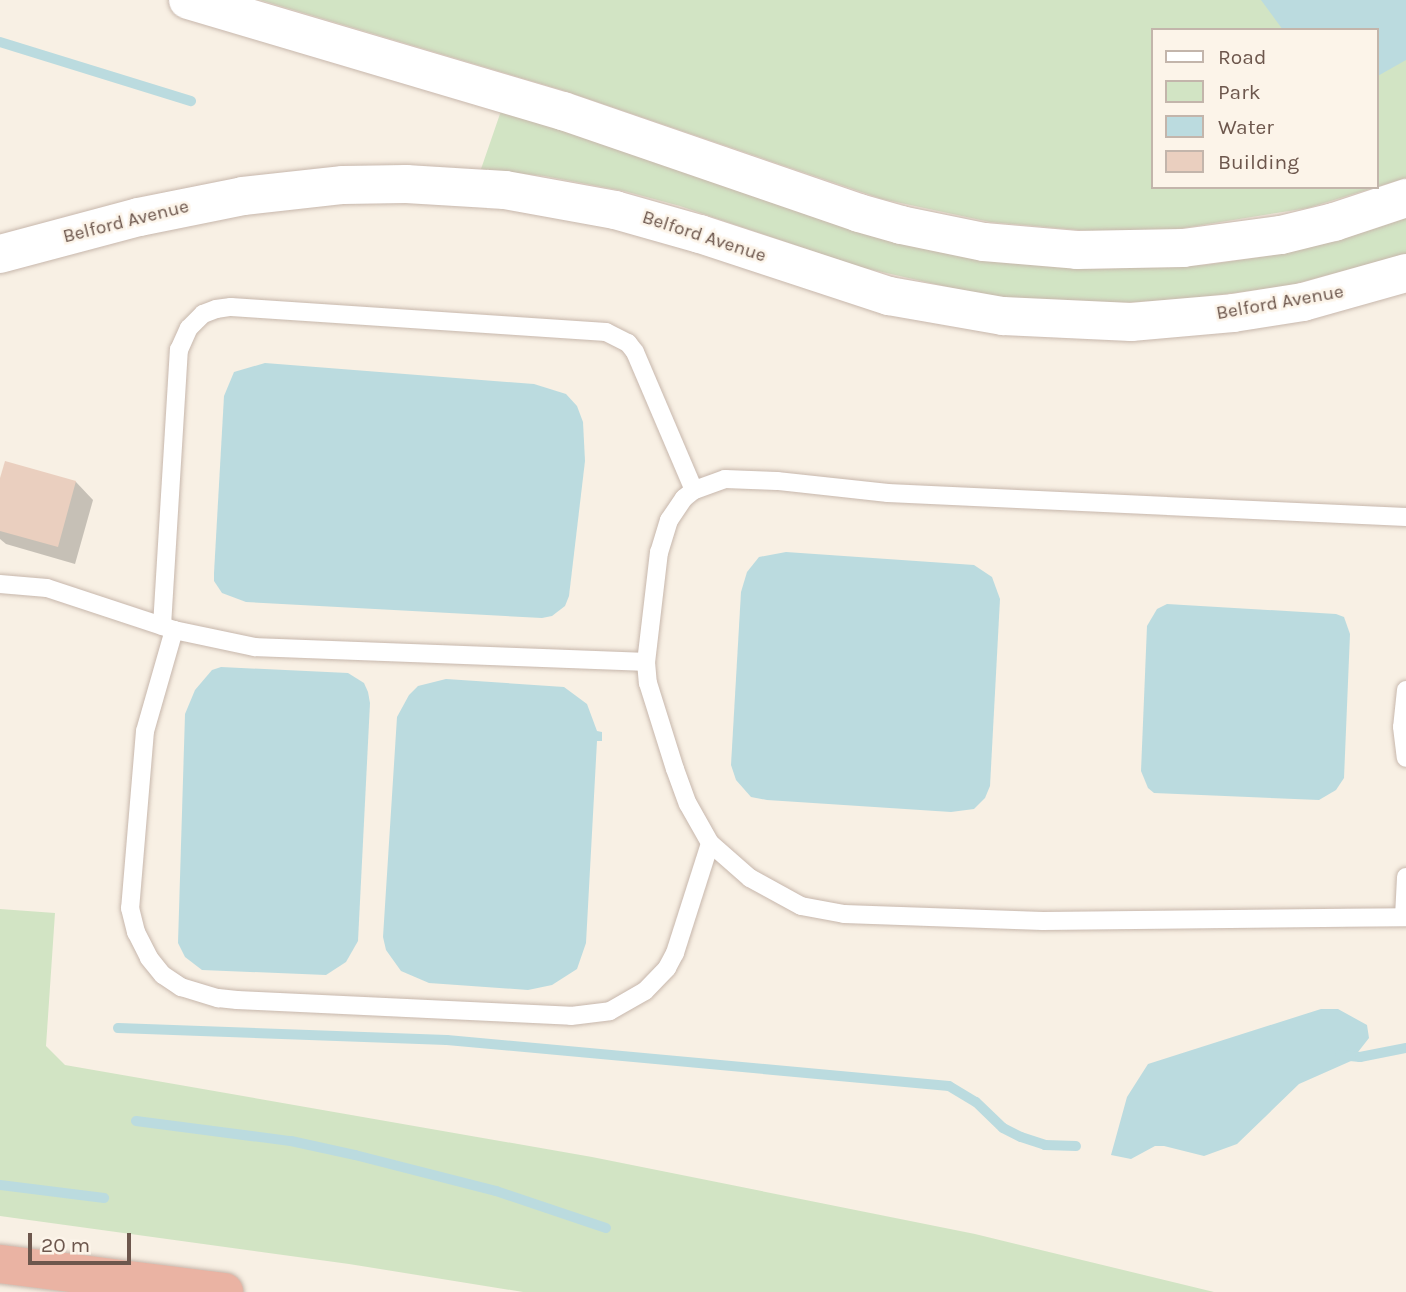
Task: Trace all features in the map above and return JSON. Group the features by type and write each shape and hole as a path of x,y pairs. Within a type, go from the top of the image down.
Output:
{"highway":[{"path":"0,1264 122,1285 224,1292"}],"main road":[{"path":"188,0 563,111 859,213 974,240 1077,250 1182,248 1281,235 1334,222 1406,198"},
{"name":"Belford Avenue","path":"0,254 139,217 231,198 342,185 406,184 505,190 615,210 700,234 889,296 1003,316 1131,322 1233,313 1303,302 1406,273"}],"lane":[{"path":"694,489 635,352 628,343 606,332 258,309 216,309 203,314 189,328 179,350 168,628 145,731 130,908 136,932 149,958 163,975 181,987 218,998 571,1016 610,1011 645,991 667,968 679,941 710,843"},
{"path":"1406,517 888,493 741,478 712,482 694,489 677,506 663,536 646,662 648,683 675,769 688,804 710,843 750,878 784,899 810,909 844,914 1084,921 1405,917 1406,877"},
{"path":"0,584 47,588 168,628 256,647 646,662"},
{"path":"1406,690 1402,718 1406,758"}],"green space":[{"path":"260,0 1406,0 1406,178 1378,187 1378,28 1150,28 1150,189 1370,189 1308,208 1171,230 1100,232 990,222 882,199 562,90"},
{"path":"501,111 981,260 1092,269 1205,265 1280,254 1346,238 1406,218 1406,254 1287,286 1195,298 1122,303 1011,298 970,292 860,267 680,206 624,191 544,176 481,169"},
{"path":"0,909 55,913 46,1046 65,1065 592,1157 975,1234 1214,1292 523,1292 349,1264 0,1216"}],"water":[{"path":"1261,0 1406,0 1406,60 1378,76 1378,28 1282,28"},
{"path":"265,363 534,384 566,394 577,406 583,422 585,461 569,596 565,606 552,616 542,618 246,602 222,593 214,581 214,573 224,396 234,372"},
{"path":"786,552 974,565 992,577 1000,599 990,786 985,798 974,809 951,812 767,800 751,797 736,780 731,765 741,592 747,572 759,557"},
{"path":"1167,604 1336,614 1344,617 1350,634 1344,778 1336,790 1319,800 1154,793 1148,788 1141,771 1147,626 1157,609"},
{"path":"221,667 348,673 364,683 368,692 370,703 358,941 346,962 326,975 202,970 185,957 178,943 185,714 195,690 212,670"},
{"path":"446,679 564,687 587,704 597,731 602,732 602,741 597,741 586,943 577,969 552,985 528,990 429,983 401,971 386,950 383,937 397,717 409,695 418,686"},
{"path":"1321,1009 1338,1009 1367,1025 1369,1038 1351,1061 1299,1084 1237,1144 1204,1156 1164,1146 1155,1146 1131,1159 1111,1155 1127,1097 1148,1064"}],"building":[{"path":"5,461 76,481 58,547 0,531 0,478"}],"waterway":[{"path":"0,42 191,101"},
{"path":"118,1028 447,1040 949,1086 976,1102 1003,1128 1021,1137 1045,1145 1076,1146"},
{"path":"1340,1055 1360,1057 1406,1048"},
{"path":"136,1121 291,1141 355,1155 496,1191 606,1228"},
{"path":"0,1185 104,1198"}]}
